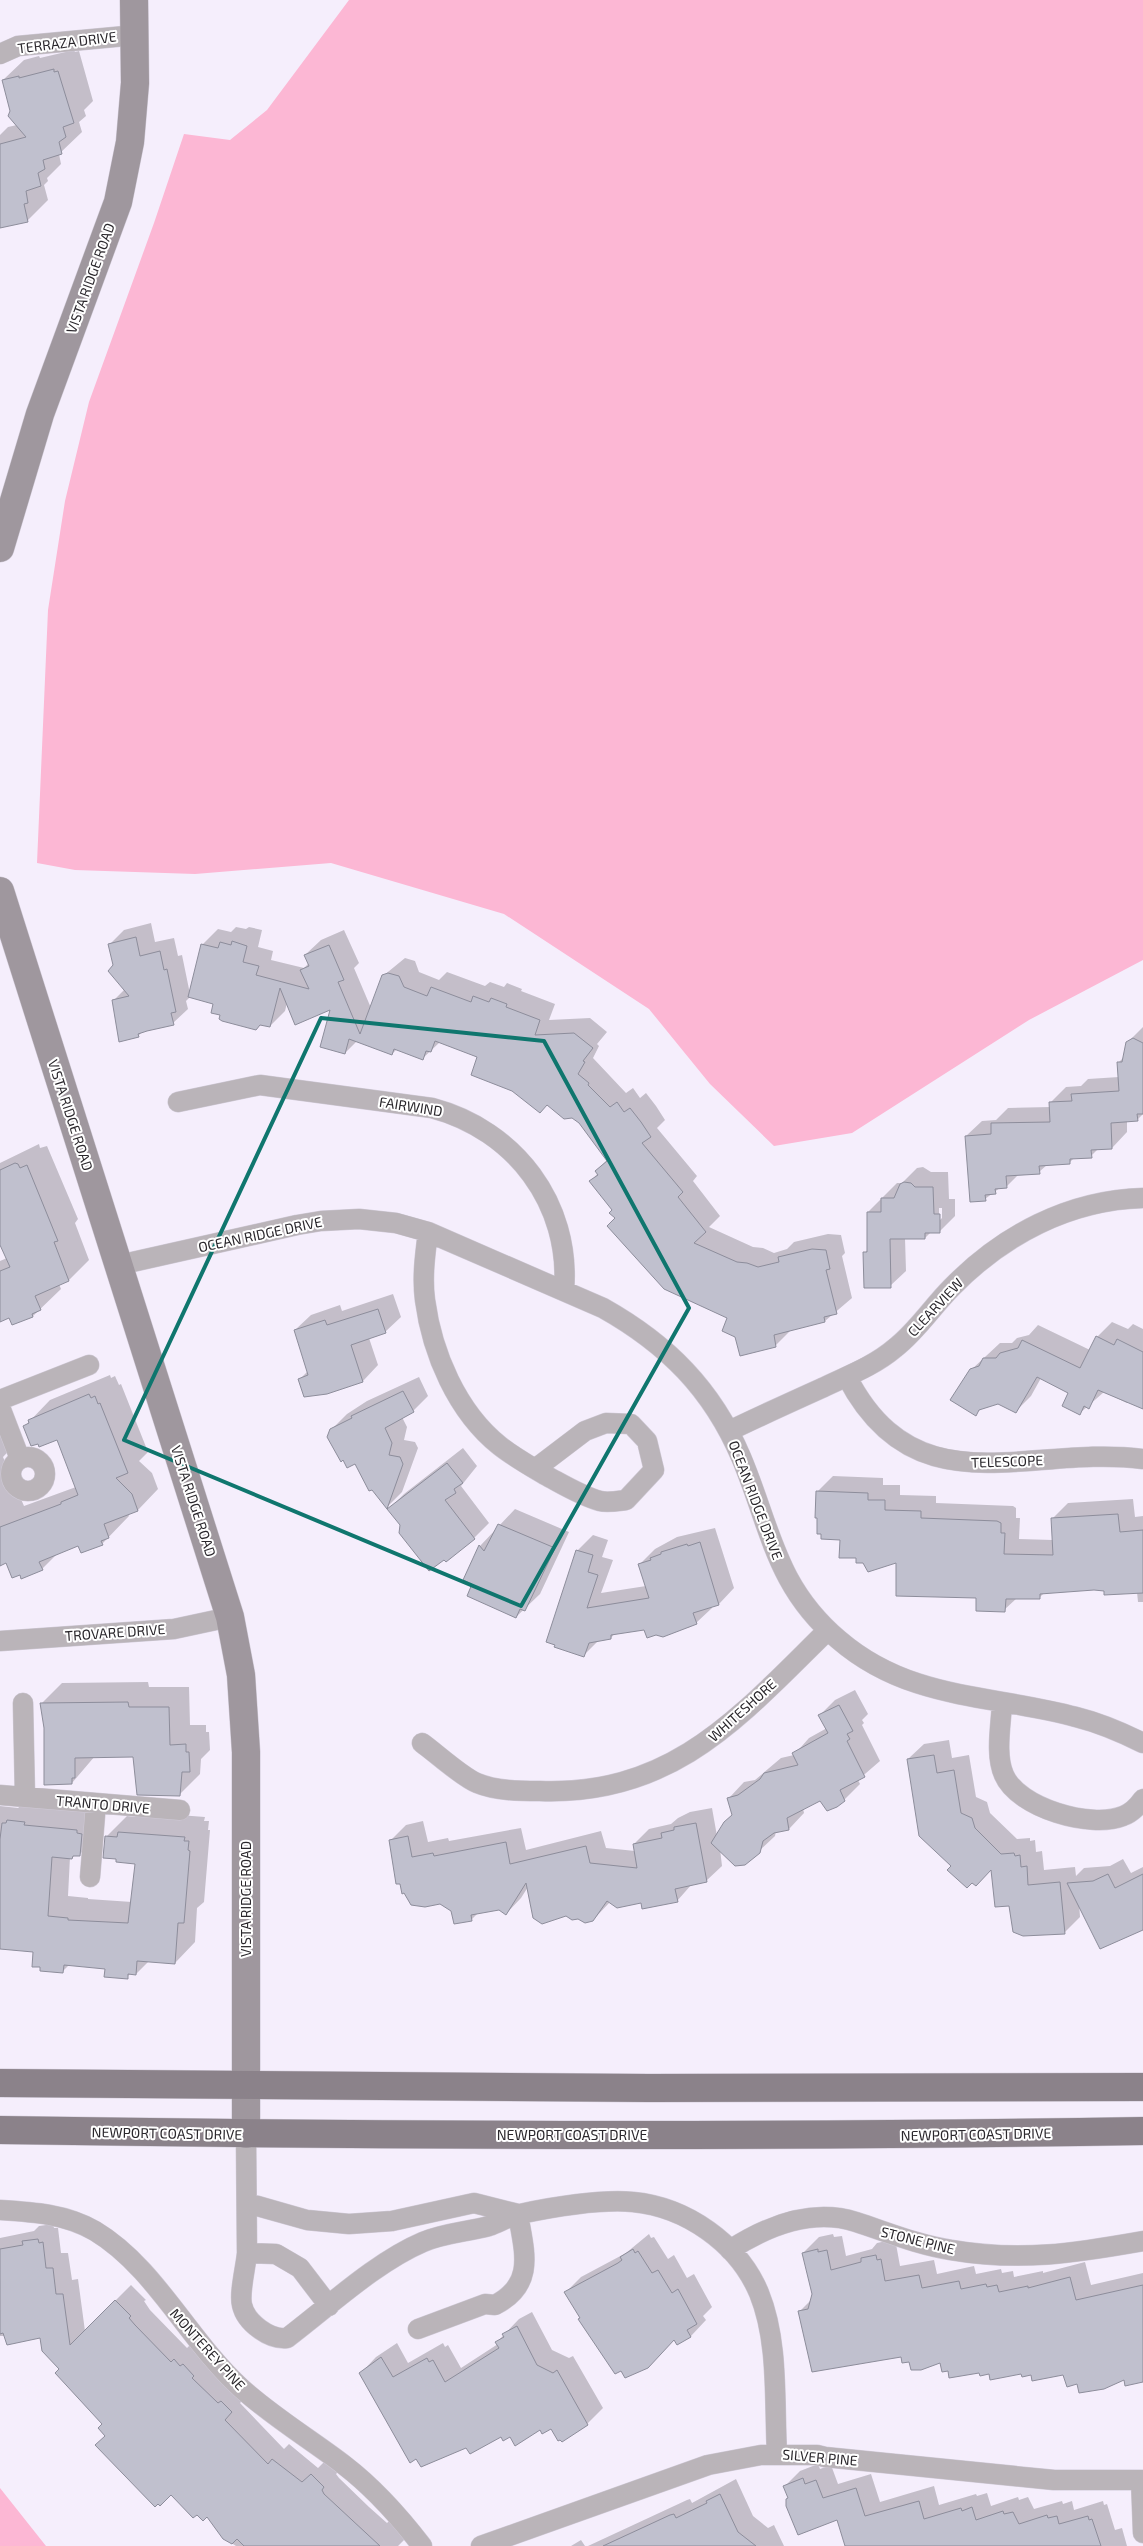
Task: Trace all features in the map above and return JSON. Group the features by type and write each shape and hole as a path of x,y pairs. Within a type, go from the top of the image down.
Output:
{"main road":[{"path":"0,2083 639,2088 1143,2086"},
{"name":"NEWPORT COAST DRIVE","path":"0,2130 246,2134 903,2135 1143,2131"}],"street":[{"name":"VISTA RIDGE ROAD","path":"0,548 40,414 118,202 130,142 135,83 136,35 134,0"},
{"name":"TERRAZA DRIVE","path":"0,54 18,46 136,35"},
{"name":"VISTA RIDGE ROAD","path":"0,891 230,1617 241,1675 244,1712 246,2134"},
{"name":"FAIRWIND","path":"178,1102 260,1084 432,1108 454,1113 481,1126 504,1145 544,1193 557,1220 564,1249 564,1290"},
{"name":"CLEARVIEW","path":"729,1431 870,1366 895,1349 917,1328 951,1288 984,1257 1035,1225 1076,1208 1120,1198 1143,1198"},
{"name":"OCEAN RIDGE DRIVE","path":"119,1265 321,1221 370,1220 428,1232 564,1290 629,1322 665,1349 696,1382 729,1431 742,1458 777,1557 789,1582 811,1612 828,1630 871,1664 893,1676 928,1688 1076,1716 1112,1728 1143,1742"},
{"path":"428,1232 424,1263 425,1299 439,1357 454,1390 474,1419 499,1445 535,1469 565,1486 601,1502 626,1500 654,1470 647,1441 631,1424 606,1423 585,1432 535,1469"},
{"path":"0,1400 89,1364"},
{"name":"TELESCOPE","path":"847,1377 857,1396 875,1420 898,1439 924,1453 953,1462 982,1464 1096,1456 1143,1459"},
{"path":"0,1407 20,1459"},
{"name":"TROVARE DRIVE","path":"0,1641 174,1629 230,1617"},
{"name":"WHITESHORE","path":"422,1743 476,1783 513,1790 558,1792 617,1783 645,1774 686,1756 711,1740 735,1721 828,1630"},
{"path":"23,1703 25,1797"},
{"path":"1002,1703 1000,1759 1003,1775 1011,1788 1022,1797 1049,1810 1078,1818 1108,1820 1123,1816 1137,1807 1143,1799"},
{"name":"TRANTO DRIVE","path":"0,1795 180,1810"},
{"path":"90,1877 96,1803"},
{"path":"246,2134 247,2253 242,2304 247,2315 265,2332 277,2339 287,2338 393,2258 423,2242 455,2232 489,2226 518,2214 608,2202 649,2204 679,2214 701,2225 730,2250 746,2270 758,2292 769,2324 777,2454"},
{"path":"247,2203 307,2220 349,2224 392,2221 474,2203 518,2214"},
{"name":"MONTEREY PINE","path":"0,2210 41,2212 73,2221 95,2231 121,2250 240,2387 270,2413 344,2465 367,2484 401,2519 422,2546"},
{"path":"418,2329 485,2304 494,2305 515,2290 523,2276 526,2261 518,2214"},
{"name":"STONE PINE","path":"730,2250 753,2235 775,2226 798,2220 822,2218 855,2222 881,2232 950,2250 1027,2257 1066,2255 1143,2241"},
{"path":"247,2253 276,2254 300,2268 329,2306"},
{"name":"SILVER PINE","path":"481,2546 698,2467 729,2459 777,2454 817,2455 825,2458 1054,2480 1142,2480"},
{"path":"1142,2480 1143,2533"}],"highlighted area":[{"path":"321,1018 544,1041 689,1308 521,1606 124,1440"}],"shaded area":[{"path":"349,0 1143,0 1143,960 1029,1020 852,1133 774,1146 710,1084 649,1009 504,914 331,863 195,874 75,870 37,863 48,610 65,501 89,402 184,134 230,140 267,110"},
{"path":"0,2488 46,2546 0,2546"}],"building":[{"path":"54,69 54,72 58,71 74,123 63,127 66,137 59,142 62,154 43,160 45,169 38,173 41,186 26,191 28,203 24,204 28,222 0,228 0,144 26,137 8,116 10,111 2,80 19,76 19,78"},
{"path":"136,937 140,956 160,951 164,970 167,969 176,1012 171,1013 174,1025 147,1031 138,1034 139,1037 119,1042 112,1000 129,996 108,971 113,965 108,944"},
{"path":"232,941 247,946 243,962 259,966 256,975 309,989 300,970 309,966 304,955 329,945 344,980 338,982 360,1034 382,975 388,973 399,976 404,987 427,996 431,987 471,1002 473,996 489,1002 491,998 507,1004 506,1007 540,1020 535,1035 574,1033 593,1048 583,1061 585,1062 578,1074 589,1083 588,1085 610,1107 617,1102 624,1112 630,1108 641,1122 651,1137 642,1143 683,1192 678,1197 706,1232 694,1243 737,1262 758,1267 779,1262 778,1257 812,1249 826,1250 830,1269 826,1270 837,1314 824,1317 825,1322 774,1335 776,1347 740,1356 735,1337 722,1331 727,1318 664,1289 607,1226 615,1218 609,1213 612,1210 589,1181 598,1175 595,1171 607,1161 579,1123 572,1118 564,1119 547,1105 540,1113 512,1091 471,1075 477,1057 435,1041 431,1052 426,1051 423,1060 394,1049 392,1055 349,1039 345,1054 320,1047 330,1010 295,1025 280,988 270,1027 260,1025 256,1030 222,1021 219,1019 220,1015 211,1013 213,1004 188,997 201,944 218,948 220,942 231,945"},
{"path":"1133,1038 1143,1043 1143,1114 1137,1114 1138,1121 1111,1123 1112,1149 1091,1150 1092,1158 1070,1159 1070,1164 1039,1166 1040,1174 1006,1176 1007,1188 995,1189 996,1194 985,1195 986,1201 970,1202 965,1136 991,1134 991,1123 1050,1122 1049,1102 1072,1101 1071,1094 1119,1091 1117,1062 1122,1062 1126,1042"},
{"path":"15,1163 20,1168 27,1165 58,1241 54,1242 69,1281 35,1296 41,1310 32,1314 33,1317 12,1325 9,1318 0,1322 0,1271 10,1267 0,1245 0,1170"},
{"path":"904,1182 911,1183 915,1187 933,1187 934,1214 940,1214 940,1233 925,1233 925,1239 890,1239 891,1288 864,1288 863,1252 867,1252 867,1212 881,1212 881,1198 894,1198 900,1184"},
{"path":"378,1309 386,1333 351,1345 363,1382 327,1394 304,1397 298,1379 308,1375 294,1330 325,1320 327,1325"},
{"path":"1096,1336 1114,1345 1117,1339 1143,1352 1143,1409 1098,1390 1089,1409 1084,1406 1080,1415 1062,1406 1068,1393 1037,1377 1016,1413 998,1404 979,1410 976,1416 950,1400 970,1369 979,1366 983,1358 996,1358 1000,1353 1018,1348 1022,1340 1080,1368"},
{"path":"403,1391 414,1412 385,1428 392,1443 389,1455 400,1457 403,1464 387,1509 372,1490 369,1491 355,1464 347,1468 343,1460 341,1462 327,1437 330,1429 352,1418 351,1416"},
{"path":"89,1394 91,1398 95,1396 98,1404 100,1403 128,1473 116,1478 132,1494 138,1511 104,1524 109,1538 101,1541 103,1545 81,1553 78,1546 39,1562 43,1570 21,1579 20,1575 12,1578 6,1563 0,1566 0,1527 61,1504 61,1502 78,1495 57,1440 39,1447 38,1444 31,1446 23,1426 29,1423 28,1420"},
{"path":"447,1463 463,1483 454,1489 456,1493 445,1500 475,1539 446,1562 444,1560 429,1571 399,1533 400,1525 387,1509"},
{"path":"816,1491 868,1493 868,1500 885,1500 885,1510 921,1511 921,1518 997,1521 1001,1523 1001,1533 1005,1533 1004,1554 1053,1555 1051,1518 1118,1514 1120,1532 1143,1530 1143,1593 1104,1595 1104,1591 1094,1590 1040,1594 1040,1599 1006,1599 1005,1612 976,1611 976,1598 896,1596 896,1563 868,1572 863,1563 856,1563 856,1558 839,1558 840,1540 821,1539 821,1534 817,1534 817,1518 815,1518"},
{"path":"498,1524 555,1548 525,1611 520,1609 516,1618 467,1596 472,1584 463,1580 479,1545 484,1551"},
{"path":"700,1542 719,1605 693,1613 697,1624 663,1637 656,1635 647,1638 644,1630 611,1635 611,1639 589,1643 584,1657 554,1647 555,1645 546,1642 576,1550 593,1555 588,1572 598,1575 587,1608 649,1598 638,1564 651,1560 650,1558 661,1554 661,1552"},
{"path":"128,1702 129,1707 169,1707 170,1745 186,1744 186,1752 189,1752 190,1772 182,1772 180,1796 137,1795 133,1757 75,1758 75,1778 72,1778 72,1784 44,1785 44,1728 40,1703"},
{"path":"839,1705 853,1731 847,1734 850,1739 847,1741 865,1777 840,1790 845,1801 837,1807 827,1811 820,1801 787,1818 789,1830 774,1833 763,1841 760,1853 745,1865 735,1866 711,1843 724,1822 732,1815 727,1798 738,1795 760,1779 764,1773 798,1765 792,1753 828,1733 818,1715"},
{"path":"934,1755 937,1773 954,1770 961,1813 972,1818 975,1828 1001,1854 1014,1853 1015,1856 1020,1855 1021,1867 1027,1866 1028,1885 1060,1882 1065,1934 1023,1936 1013,1932 1009,1906 995,1907 991,1870 976,1886 972,1883 967,1888 947,1870 951,1866 919,1836 907,1759"},
{"path":"7,1820 25,1822 24,1825 77,1830 77,1833 82,1834 80,1856 73,1856 72,1859 52,1857 48,1916 68,1918 68,1920 128,1923 135,1864 116,1862 116,1859 103,1858 105,1836 117,1837 118,1832 185,1837 184,1841 189,1841 188,1850 190,1851 184,1923 178,1923 175,1964 137,1961 136,1975 128,1974 128,1979 104,1977 105,1969 64,1965 63,1973 40,1971 40,1967 32,1967 33,1952 0,1949 0,1839 2,1823 6,1823"},
{"path":"696,1823 707,1882 675,1889 678,1902 642,1909 641,1903 617,1908 607,1901 593,1921 585,1923 578,1919 572,1920 566,1916 542,1924 533,1918 526,1883 506,1915 499,1910 471,1915 472,1921 454,1924 451,1911 440,1904 425,1907 411,1905 404,1893 402,1894 400,1884 396,1884 389,1840 408,1836 412,1857 433,1853 434,1856 506,1842 510,1864 586,1846 590,1863 637,1868 633,1844 662,1838 661,1833 674,1830 674,1827"},
{"path":"1108,1874 1115,1888 1143,1874 1143,1930 1100,1949 1067,1883 1093,1881"},
{"path":"38,2239 39,2243 43,2242 46,2268 53,2268 56,2294 63,2294 70,2345 115,2300 131,2316 129,2318 135,2325 171,2362 174,2359 180,2366 183,2364 194,2376 192,2378 218,2403 221,2401 232,2412 225,2420 268,2464 272,2459 302,2482 311,2474 324,2487 322,2490 324,2494 380,2546 244,2546 237,2539 232,2544 223,2539 207,2517 203,2521 197,2515 193,2518 171,2495 160,2506 158,2504 155,2507 95,2445 105,2436 98,2428 102,2424 55,2373 59,2369 42,2351 40,2338 7,2345 3,2333 0,2334 0,2249 23,2245 22,2241"},
{"path":"633,2249 635,2253 638,2251 652,2273 658,2270 672,2293 678,2289 697,2324 687,2330 691,2337 677,2345 674,2340 648,2368 625,2378 621,2371 615,2374 578,2319 580,2318 564,2292 618,2263 622,2260 620,2257"},
{"path":"818,2249 818,2252 827,2250 831,2270 861,2262 861,2258 876,2255 877,2260 881,2259 885,2281 919,2275 922,2288 959,2281 961,2289 986,2284 987,2287 997,2285 999,2292 1028,2286 1028,2288 1070,2277 1076,2300 1143,2285 1143,2382 1125,2386 1124,2380 1104,2389 1079,2393 1077,2384 1067,2387 1063,2375 1032,2381 1031,2375 1022,2377 1021,2374 990,2380 989,2374 980,2376 979,2373 949,2378 948,2371 942,2372 940,2363 921,2370 911,2370 909,2362 902,2363 901,2357 812,2372 798,2311 808,2309 812,2294 802,2253"},
{"path":"517,2326 537,2365 553,2373 557,2370 588,2425 562,2442 558,2441 551,2429 542,2434 540,2430 515,2446 510,2437 503,2441 501,2437 470,2454 466,2448 421,2467 416,2459 410,2463 359,2373 381,2357 393,2377 427,2358 429,2362 433,2360 445,2382 499,2348 495,2342 504,2337 502,2334"},
{"path":"803,2478 805,2484 816,2480 823,2498 856,2488 865,2516 919,2501 924,2519 961,2508 962,2511 972,2507 976,2520 1003,2511 1004,2514 1013,2512 1019,2524 1047,2515 1048,2518 1057,2516 1059,2524 1088,2516 1089,2520 1092,2519 1101,2546 845,2546 837,2520 798,2535 786,2506 786,2499 788,2498 783,2486"},
{"path":"720,2494 738,2532 756,2546 603,2546 670,2515 674,2514 676,2518 707,2503 706,2501"}]}
